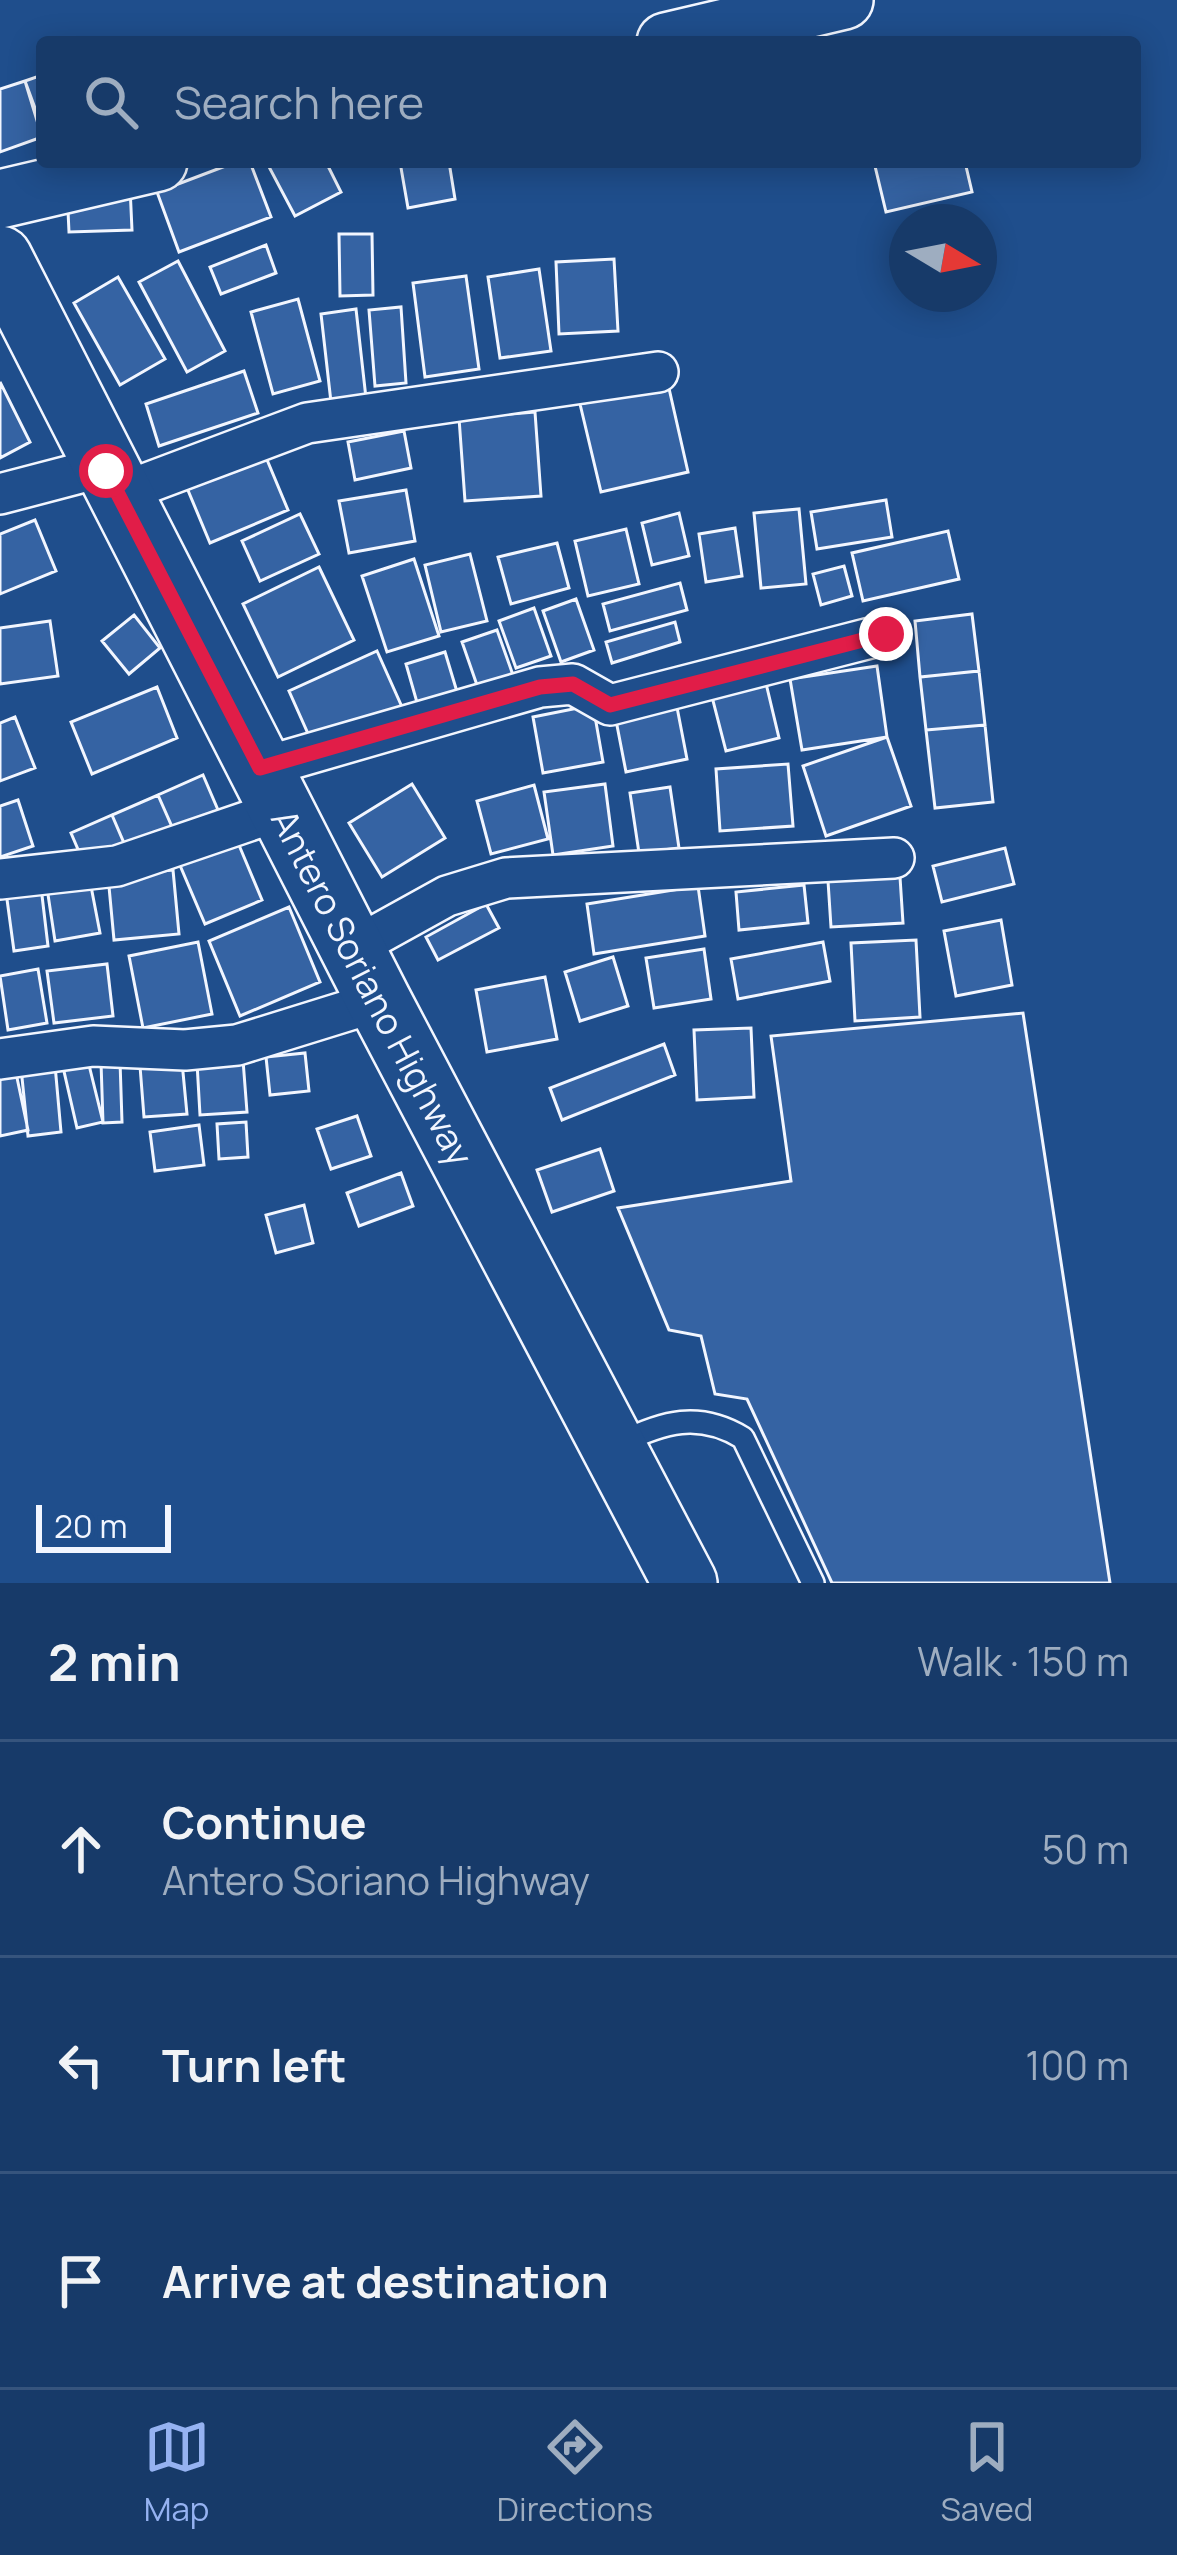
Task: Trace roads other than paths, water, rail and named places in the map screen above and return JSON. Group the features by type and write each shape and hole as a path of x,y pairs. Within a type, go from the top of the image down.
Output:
{"main road":[{"name":"Antero Soriano Highway","path":"0,258 366,974 685,1583"}],"street":[{"path":"692,36 844,0"},
{"path":"0,199 132,168"},
{"path":"0,494 111,480 307,423 658,372"},
{"path":"0,879 117,866 271,789 540,687 573,684 610,705 886,634"},
{"path":"0,1059 93,1046 185,1050 237,1045 366,974 447,896 506,878 894,859"}],"lane":[{"path":"614,1446 658,1425 689,1420 723,1426 743,1438 813,1583"}]}
